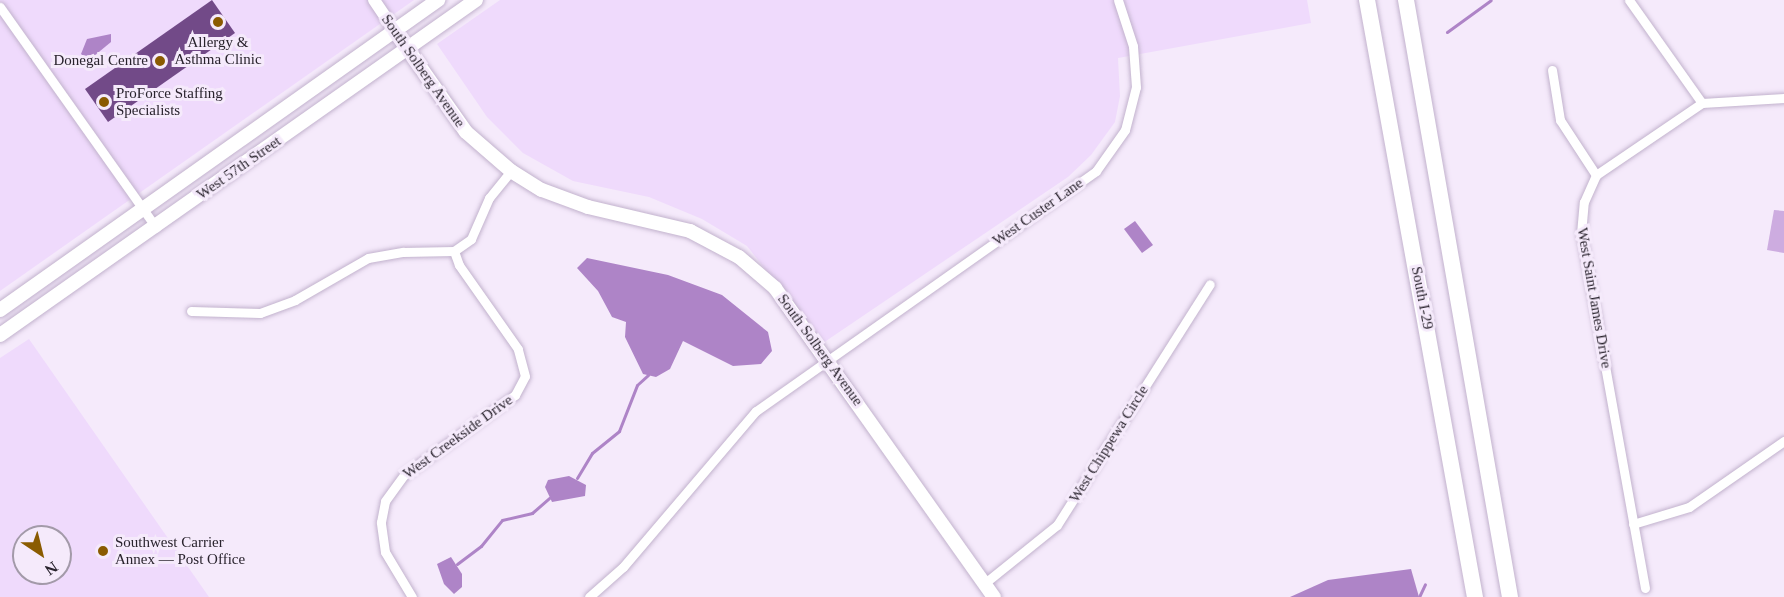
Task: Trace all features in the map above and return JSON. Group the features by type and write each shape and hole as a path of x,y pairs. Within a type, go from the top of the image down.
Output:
{"highway":[{"name":"South I-29","path":"1367,0 1475,597"},
{"path":"1406,0 1510,597"}],"main road":[{"name":"West 57th Street","path":"0,310 438,0"},
{"name":"West 57th Street","path":"0,335 476,0"},
{"name":"South Solberg Avenue","path":"395,31 466,132 511,171 542,190 588,207 690,231 739,257 775,288 829,360 994,597"}],"street":[{"name":"South Solberg Avenue","path":"374,0 395,31"},
{"name":"West Custer Lane","path":"829,360 1067,192 1111,153 1125,130 1137,76 1118,0"},
{"path":"1629,0 1702,103"},
{"path":"0,7 156,227"},
{"path":"1552,70 1560,120 1596,175 1702,103 1784,98"},
{"path":"191,311 236,315 273,310 368,258 403,252 454,251 471,239 489,198 511,171"},
{"name":"West Saint James Drive","path":"1596,175 1584,202 1581,234 1646,588"},
{"name":"West Creekside Drive","path":"412,597 385,552 381,522 390,492 415,466 515,395 525,376 518,349 459,265 454,251"},
{"name":"West Chippewa Circle","path":"985,583 1057,525 1210,284"},
{"path":"589,597 623,567 742,423 829,360"},
{"path":"1633,524 1689,507 1784,441"}],"shaded area":[{"path":"0,0 414,0 0,291"},
{"path":"500,0 1307,0 1311,23 1118,58 1120,96 1115,122 1091,155 1068,177 823,343 747,246 702,219 649,197 573,181 523,153 487,117 437,44"},
{"path":"111,34 111,42 94,56 87,59 81,54 87,39"},
{"path":"1774,210 1784,211 1784,253 1767,250"},
{"path":"1135,221 1153,245 1142,253 1124,229"},
{"path":"587,258 668,275 722,295 768,332 772,351 761,364 733,366 683,341 670,369 656,377 643,374 625,337 626,322 612,317 598,291 577,268"},
{"path":"29,339 209,597 0,597 0,358"},
{"path":"569,476 586,485 585,496 552,502 545,487 548,480"},
{"path":"451,557 462,574 462,587 454,594 444,584 437,564"},
{"path":"1411,569 1419,597 1290,597 1328,580"}],"building":[{"name":"Donegal Centre","path":"212,0 235,33 108,122 85,89"}],"waterway":[{"path":"1447,32 1491,0"},
{"path":"577,478 592,453 619,431 637,385 648,375"},
{"path":"457,564 481,546 502,520 532,513 549,498"},
{"path":"1419,597 1425,584"}],"place":[{"name":"Allergy & Asthma Clinic","path":"218,22"},
{"name":"Donegal Centre","path":"160,61"},
{"name":"ProForce Staffing Specialists","path":"104,102"},
{"name":"Southwest Carrier Annex — Post Office","path":"103,551"}]}
